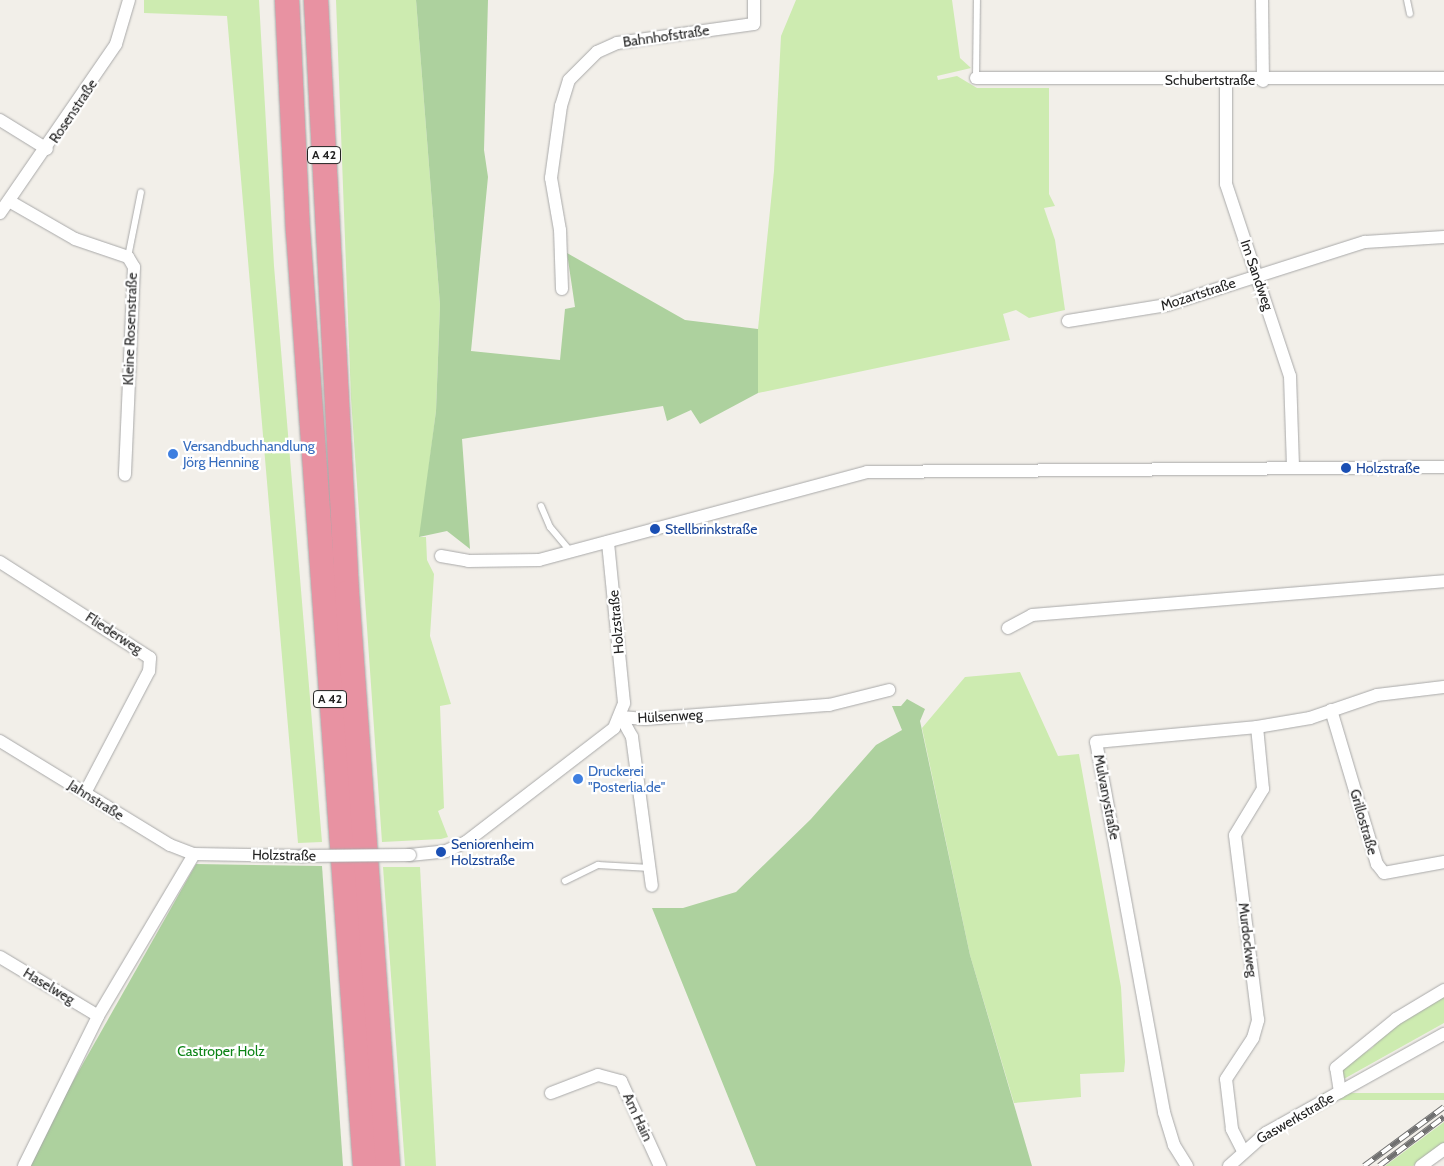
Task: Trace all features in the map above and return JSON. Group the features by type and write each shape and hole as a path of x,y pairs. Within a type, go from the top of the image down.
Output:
{"highway":[{"name":"A 42","path":"287,0 299,241 365,1166"},
{"name":"A 42","path":"316,0 347,593 388,1166"}],"street":[{"name":"Rosenstraße","path":"0,213 47,149 116,44 129,0"},
{"name":"Bahnhofstraße","path":"562,289 560,230 551,178 561,106 570,80 597,52 617,43 754,24 754,0"},
{"path":"1262,0 1263,80"},
{"name":"Schubertstraße","path":"976,78 1226,80 1444,78"},
{"name":"Im Sandweg","path":"1226,80 1226,184 1290,376 1292,468"},
{"path":"0,120 47,149"},
{"name":"Kleine Rosenstraße","path":"9,201 75,239 128,257 134,267 125,475"},
{"name":"Mozartstraße","path":"1068,321 1167,306 1257,274 1365,242 1444,237"},
{"path":"441,556 468,561 539,560 867,472 1444,467"},
{"name":"Holzstraße","path":"194,854 302,856 410,854 446,851 466,842 614,728 621,717 624,703 608,542"},
{"name":"Fliederweg","path":"0,562 150,658 149,671 85,793"},
{"path":"1008,628 1032,615 1444,581"},
{"name":"Mulvanystraße","path":"1187,1166 1165,1120 1096,742 1256,727 1331,710 1376,695 1444,687"},
{"name":"Hülsenweg","path":"621,717 645,719 829,705 889,690"},
{"name":"Grillostraße","path":"1331,710 1377,864 1384,873 1444,862"},
{"name":"Hülsenweg","path":"621,717 632,737 652,886"},
{"name":"Murdockweg","path":"1243,1151 1232,1129 1226,1073 1253,1038 1258,1020 1235,835 1263,789 1256,727"},
{"name":"Jahnstraße","path":"0,741 170,845 194,854"},
{"path":"24,1166 98,1016 194,854"},
{"name":"Haselweg","path":"0,956 98,1016"},
{"name":"Gaswerkstraße","path":"1340,1092 1336,1068 1396,1019 1444,990"},
{"name":"Gaswerkstraße","path":"1229,1166 1243,1151 1266,1133 1444,1034"},
{"name":"Am Hain","path":"551,1092 598,1075 621,1081 660,1166"},
{"path":"1421,1166 1444,1149"}],"lane":[{"path":"976,78 977,0"},
{"path":"1407,0 1410,14"},
{"path":"128,257 141,192"},
{"path":"541,506 544,519 570,551"},
{"path":"564,881 598,866 650,868"}],"green space":[{"path":"144,0 259,0 274,266 322,842 298,843 227,16 144,13"},
{"path":"336,0 416,0 440,305 436,411 420,537 426,537 427,560 434,574 430,636 451,704 440,706 444,808 438,811 448,837 441,839 382,842 351,399"},
{"path":"416,0 488,0 484,150 488,177 471,351 560,360 565,309 575,307 567,253 685,320 758,329 758,393 700,424 691,410 667,421 663,406 462,439 470,549 447,531 419,537 436,411 440,305"},
{"path":"796,0 952,0 960,58 971,68 937,76 938,80 957,76 977,88 1049,88 1049,194 1055,206 1044,208 1055,240 1065,310 1029,318 1016,310 1003,314 1010,340 758,393 758,329 774,171 781,36"},
{"path":"1020,672 1058,756 1079,754 1121,987 1125,1062 1124,1072 1080,1074 1081,1097 1014,1103 970,955 922,728 965,677"},
{"path":"907,699 925,709 920,721 970,955 1032,1166 756,1166 652,908 683,908 736,892 811,819 876,745 902,730 892,706 901,706"},
{"name":"Castroper Holz","path":"196,864 322,866 343,1166 25,1166"},
{"path":"383,867 420,867 436,1166 405,1166"},
{"path":"1444,996 1444,1023 1342,1080 1342,1067 1372,1048 1388,1029"},
{"path":"1323,1093 1444,1093 1444,1100 1323,1100"},
{"path":"1444,1122 1444,1143 1413,1166 1385,1166"}],"railway":[{"path":"1364,1166 1444,1107"},
{"path":"1379,1166 1444,1117"}],"place":[{"name":"Versandbuchhandlung Jörg Henning","path":"173,454"},
{"name":"Holzstraße","path":"1346,468"},
{"name":"Stellbrinkstraße","path":"655,529"},
{"name":"Druckerei \"Posterlia.de\"","path":"578,779"},
{"name":"Seniorenheim Holzstraße","path":"441,852"}]}
